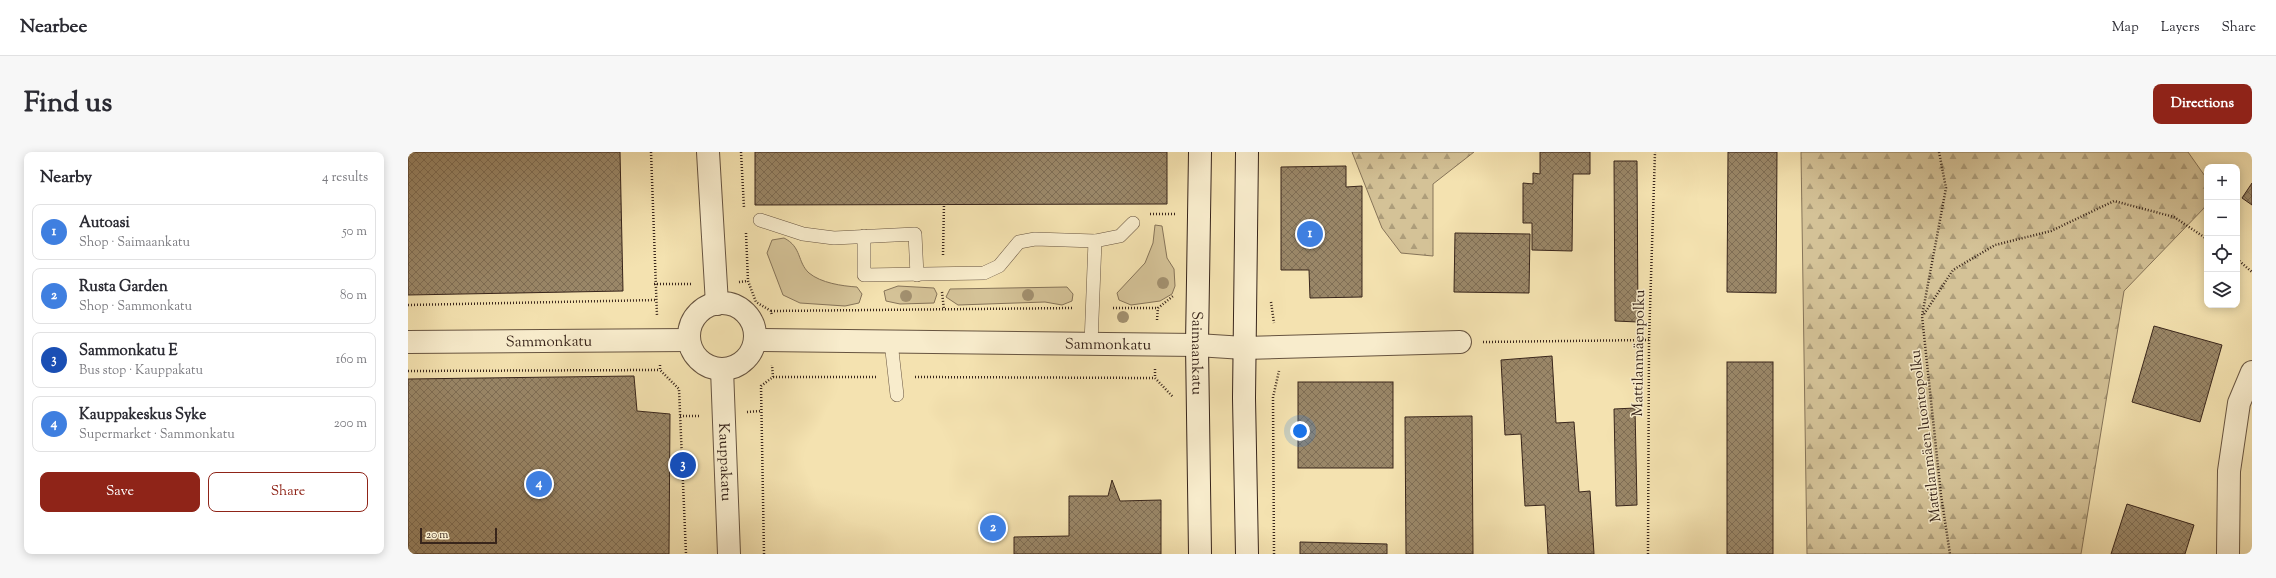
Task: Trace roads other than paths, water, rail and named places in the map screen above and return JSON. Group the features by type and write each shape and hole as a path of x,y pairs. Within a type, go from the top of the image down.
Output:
{"street":[{"path":"708,152 717,304"},
{"name":"Saimaankatu","path":"1200,152 1197,345 1200,554"},
{"path":"1247,152 1244,348 1247,554"},
{"path":"717,304 731,305 743,311 751,320 764,341 737,366 722,369 712,368 699,360 693,351 689,340 690,327 697,315 706,307 717,304"},
{"name":"Sammonkatu","path":"408,342 689,340"},
{"name":"Sammonkatu","path":"764,341 1197,345 1244,348 1460,342"},
{"name":"Kauppakatu","path":"722,369 729,554"},
{"path":"2228,554 2229,471 2240,403 2252,372"}],"lane":[{"path":"760,220 803,234 834,238 915,234 917,275"},
{"path":"864,236 864,275 984,273 999,266 1019,242 1035,239 1095,241 1120,236 1133,223"},
{"path":"1091,344 1095,241"},
{"path":"891,342 897,395"}],"place":[{"name":"Autoasi","path":"1310,234"},
{"name":"Sammonkatu E","path":"683,465"},
{"name":"Kauppakeskus Syke","path":"539,484"},
{"name":"Rusta Garden","path":"993,528"}]}
